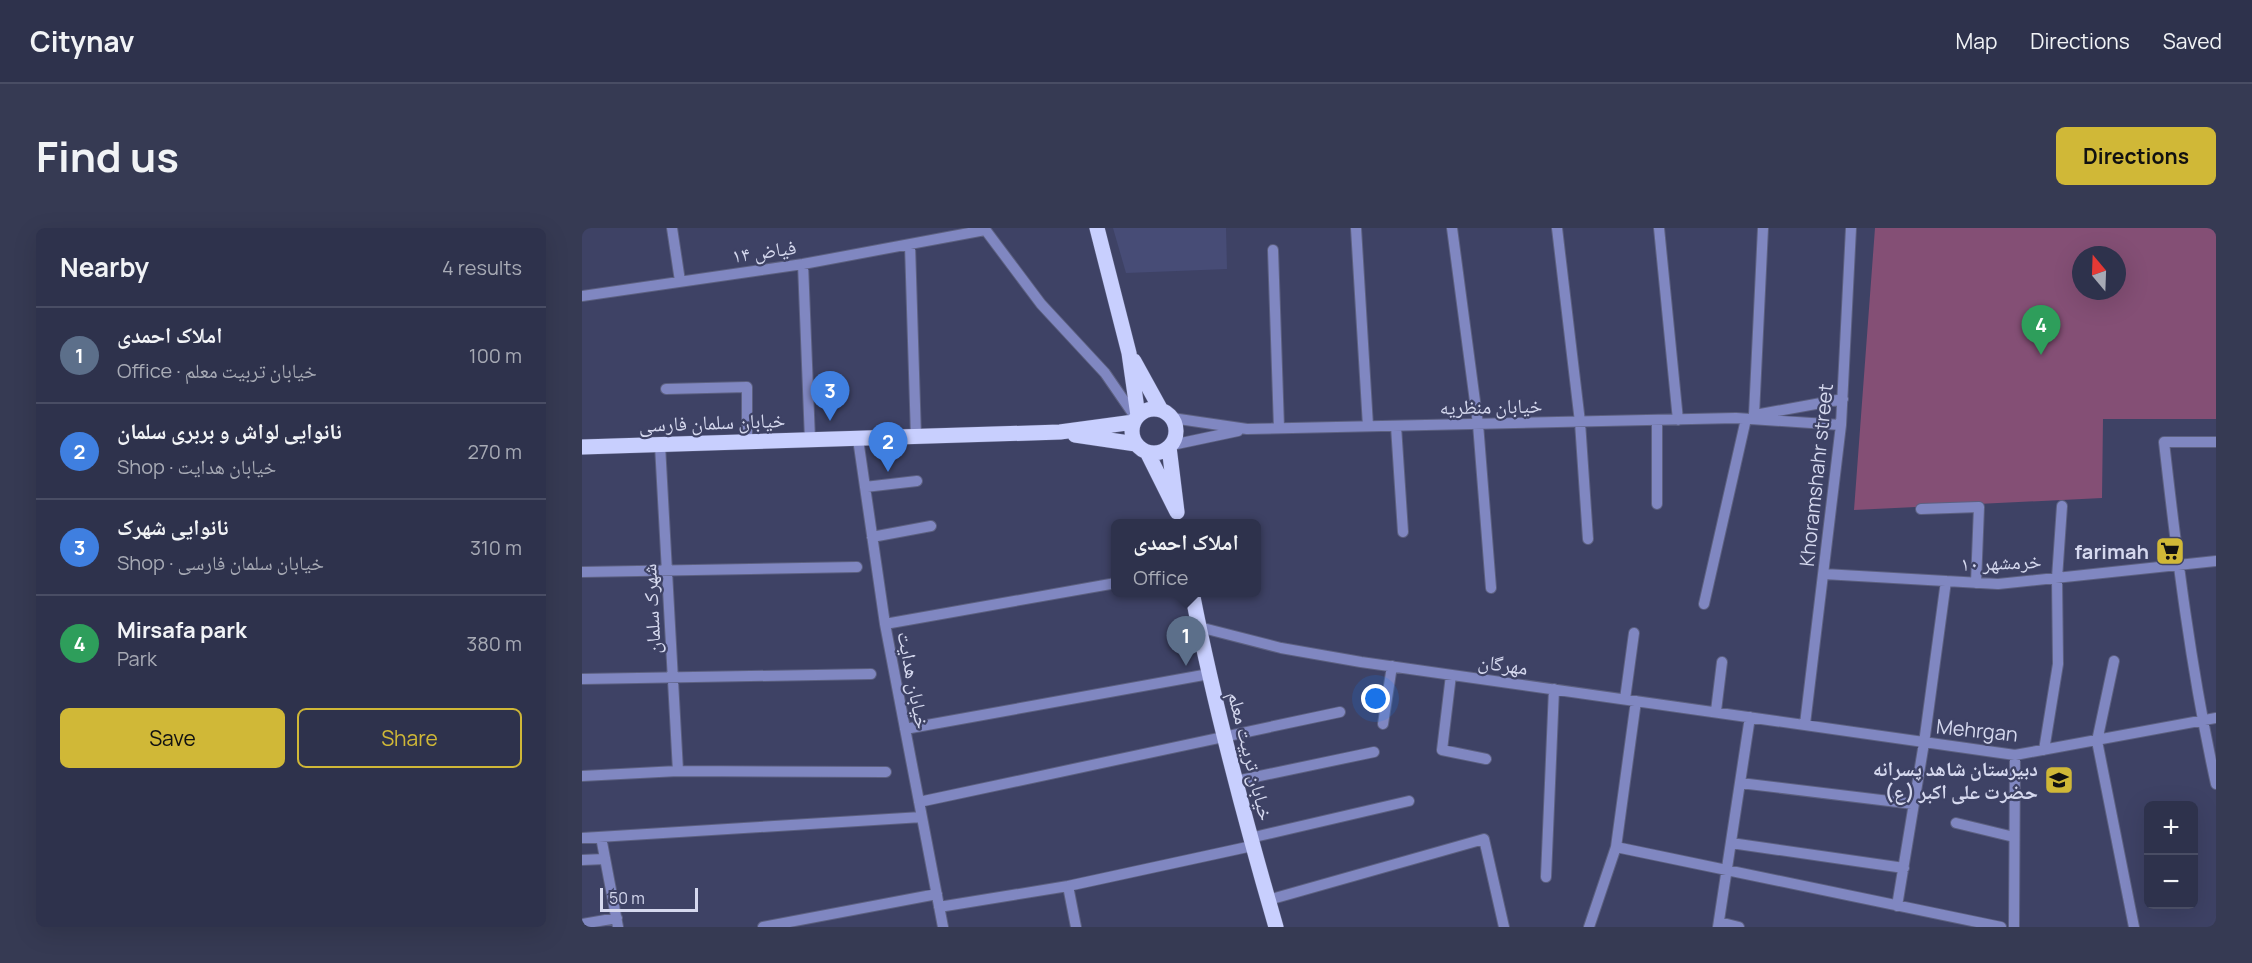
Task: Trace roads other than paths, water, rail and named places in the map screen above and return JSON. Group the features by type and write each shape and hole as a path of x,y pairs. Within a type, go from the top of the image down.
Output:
{"main road":[{"path":"1097,228 1129,353 1136,419"},
{"path":"1129,353 1176,432 1171,446 1178,518"},
{"path":"1166,414 1147,410 1136,419 1131,431 1178,518"},
{"path":"1060,432 1136,419"},
{"path":"1060,432 1161,453 1171,446"},
{"name":"خیابان سلمان فارسی","path":"582,447 1060,432"},
{"name":"خیابان تربیت معلم","path":"1193,597 1209,674 1251,842 1276,927"}],"street":[{"path":"672,228 680,281"},
{"path":"1356,228 1368,426"},
{"path":"1452,228 1478,424 1491,588"},
{"path":"1659,228 1678,420"},
{"path":"1704,604 1746,418 1763,228"},
{"name":"Khoramshahr street","path":"1805,724 1841,425 1851,228"},
{"path":"985,229 1041,304 1106,373 1136,419"},
{"name":"فیاض ۱۴","path":"582,296 803,264 985,229"},
{"path":"1558,232 1580,422 1588,539"},
{"path":"910,245 916,437"},
{"path":"1273,250 1279,428"},
{"path":"803,264 810,440"},
{"path":"666,389 747,387 747,442"},
{"path":"1746,418 1843,399"},
{"path":"1166,414 1247,429"},
{"path":"1746,418 1841,425"},
{"name":"خیابان منظریه","path":"1247,429 1746,418"},
{"path":"1657,420 1657,504"},
{"path":"1396,426 1403,532"},
{"path":"1171,446 1247,429"},
{"name":"خیابان هدایت","path":"858,438 885,624 943,927"},
{"path":"2216,442 2164,442 2178,566 2202,721 2216,784"},
{"name":"شهرک سلمان","path":"660,444 678,771"},
{"path":"865,487 917,481"},
{"path":"2044,750 2058,664 2057,578 2062,506"},
{"path":"1921,509 1979,507 1976,583"},
{"path":"872,537 931,526"},
{"name":"خرمشهر ۱۰","path":"1824,574 1998,584 2216,561"},
{"path":"582,572 857,567"},
{"path":"1897,906 1924,743 1946,582"},
{"path":"885,624 1111,584"},
{"name":"مهرگان","path":"1199,627 1281,648 1392,666 1805,724"},
{"path":"1588,927 1616,847 1634,633"},
{"path":"1716,711 1722,662"},
{"path":"2114,662 2097,741 2134,927"},
{"path":"1383,724 1392,666"},
{"path":"582,680 871,674"},
{"path":"905,729 1209,674"},
{"path":"1451,675 1442,750 1486,759"},
{"path":"1546,877 1554,689"},
{"path":"919,802 1340,712"},
{"path":"1739,927 1718,925 1750,717"},
{"name":"Mehrgan","path":"1805,724 2015,755 2216,718"},
{"path":"1236,781 1374,752"},
{"path":"2014,927 2015,755"},
{"path":"582,776 678,771 886,772"},
{"path":"1740,783 1914,804"},
{"path":"939,907 1068,886 1409,801"},
{"path":"582,838 922,817"},
{"path":"1956,823 2014,837"},
{"path":"582,924 618,922 601,837"},
{"path":"1268,900 1484,839 1504,927"},
{"path":"1731,843 1904,868"},
{"path":"1616,847 2001,927"},
{"path":"582,860 605,859"},
{"path":"1068,886 1077,927"},
{"path":"763,927 937,894"}],"place":[{"name":"Mirsafa park","path":"2041,355"},
{"name":"نانوایی شهرک","path":"830,421"},
{"name":"نانوایی لواش و بربری سلمان","path":"888,472"},
{"name":"farimah","path":"2170,551"},
{"name":"املاک احمدی","path":"1186,666"},
{"name":"دبیرستان شاهد پسرانه حضرت علی اکبر (ع)","path":"2059,780"}]}
